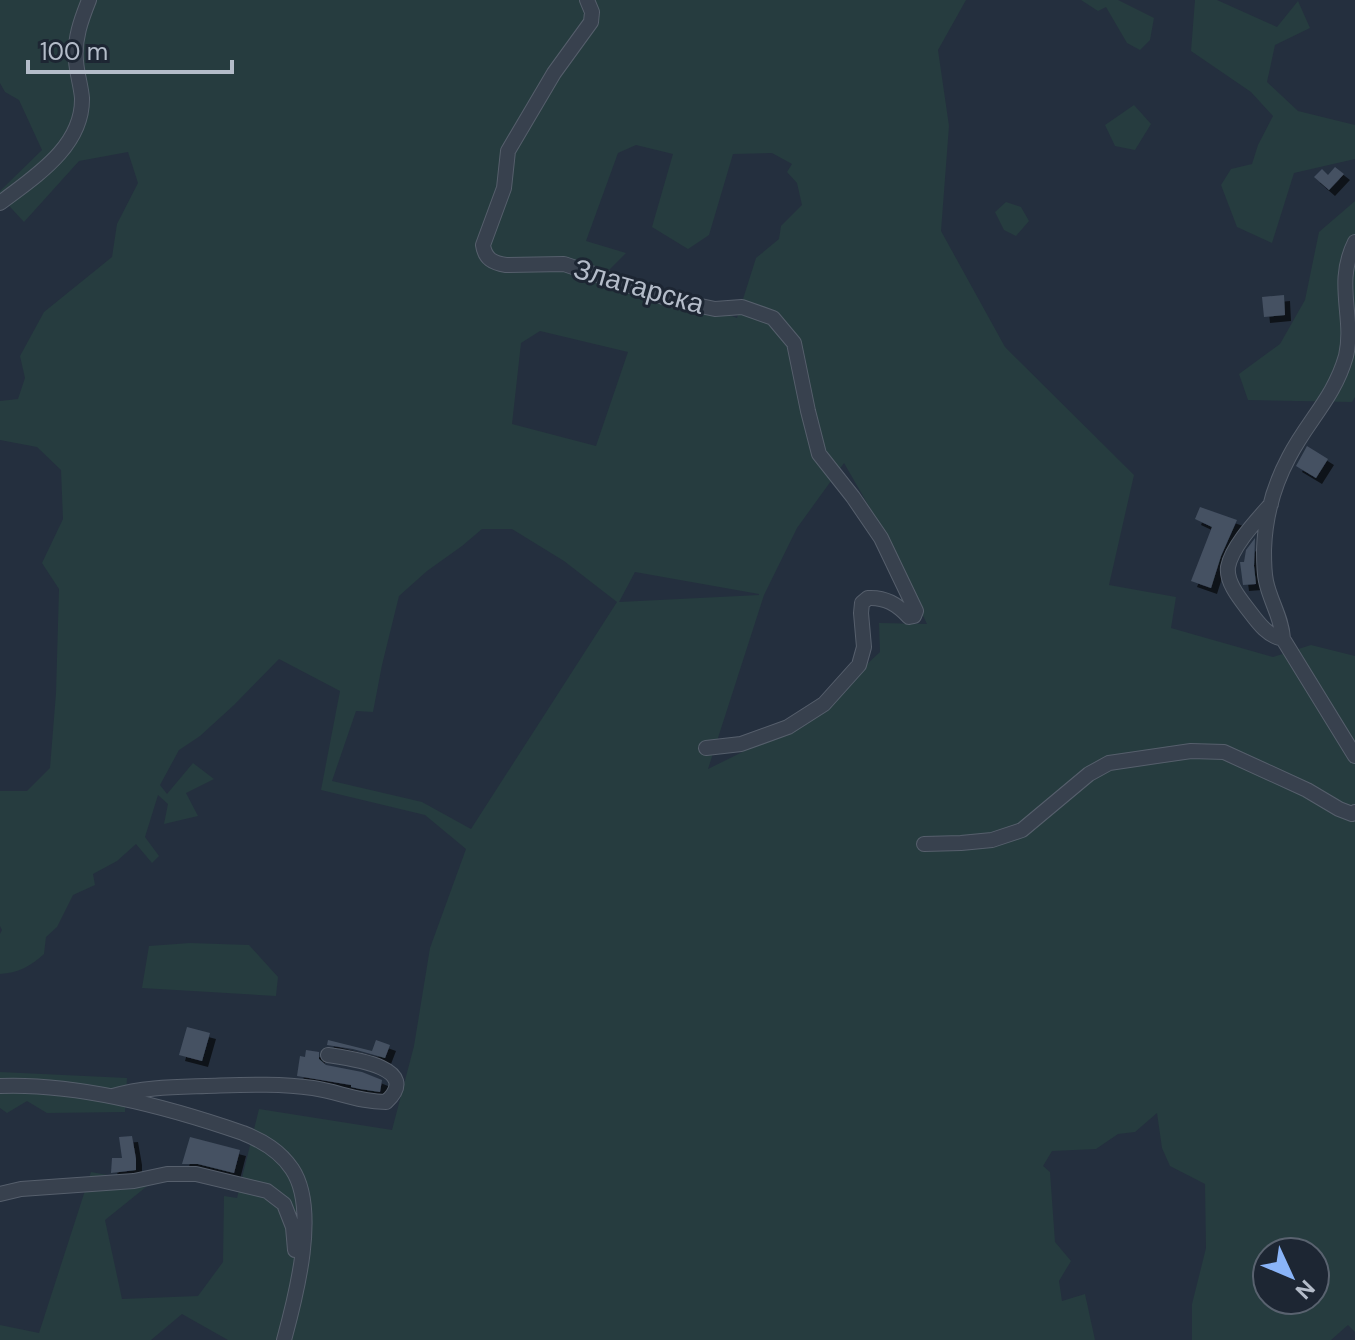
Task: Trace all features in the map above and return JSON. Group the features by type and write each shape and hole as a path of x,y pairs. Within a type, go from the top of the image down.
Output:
{"street":[{"path":"0,203 55,157 75,131 82,95 77,35 89,0"},
{"name":"Златарска","path":"587,0 592,12 591,22 554,73 508,151 504,188 483,245 484,253 497,264 564,264 672,300 715,309 742,307 773,318 794,343 819,454 881,538 916,611 914,616 909,617 880,597 868,598 862,603 864,647 859,665 824,704 788,727 741,744 706,748"},
{"path":"1355,242 1345,273 1347,353 1335,386 1289,456 1272,494 1264,549 1266,581 1283,627 1283,639 1355,756"},
{"path":"1271,504 1249,529 1228,569 1238,596 1252,614 1274,637 1283,639"},
{"path":"924,844 992,840 1022,830 1089,774 1109,763 1191,751 1224,752 1307,790 1339,809 1352,814 1355,812"},
{"path":"111,1097 159,1088 239,1084 314,1088 368,1102 386,1102 394,1094 394,1078 385,1069 371,1062 328,1055"},
{"path":"0,1086 47,1086 111,1097 229,1128 259,1140 281,1156 297,1178 305,1209 298,1282 284,1340"},
{"path":"0,1194 21,1189 134,1181 167,1174 196,1174 267,1191 284,1204 293,1227 298,1282"}],"green space":[{"path":"0,0 966,0 938,50 949,126 941,231 1005,347 1134,475 1109,585 1176,597 1171,628 1273,657 1311,645 1355,656 1355,1332 1348,1325 1331,1340 1192,1340 1192,1304 1206,1248 1205,1184 1170,1166 1162,1148 1157,1113 1135,1132 1118,1134 1096,1149 1052,1151 1043,1166 1050,1172 1055,1242 1071,1261 1059,1281 1062,1301 1085,1294 1095,1340 228,1340 182,1314 151,1340 0,1340 0,1325 39,1333 91,1172 151,1183 105,1220 122,1299 198,1296 223,1262 224,1196 237,1198 259,1109 392,1130 414,1046 430,948 466,849 425,815 321,790 340,691 279,659 200,736 179,750 160,785 167,794 193,763 214,779 186,793 198,816 164,824 168,804 158,795 145,837 159,856 152,863 136,844 117,861 93,874 95,885 73,895 57,927 46,937 44,954 24,968 0,974 0,791 27,791 50,768 59,589 42,563 63,519 61,470 37,447 0,440 0,401 18,399 25,378 20,356 44,312 112,257 117,224 138,183 128,152 79,161 24,222 0,196 0,191 42,150 19,100 5,92 0,83","holes":["636,145 673,154 652,227 688,249 709,235 733,154 772,153 792,164 787,172 797,183 802,205 781,226 779,239 756,258 737,318 609,270 626,253 586,241 618,153","540,331 628,352 596,446 512,424 521,343","844,463 878,522 927,624 879,623 880,652 807,720 708,769 764,595 797,528","482,529 512,529 564,561 617,602 471,829 422,802 332,781 356,711 373,712 399,596","635,572 759,594 759,595 619,602"]},
{"path":"1081,0 1118,0 1154,18 1150,40 1140,50 1127,43 1106,7 1098,11"},
{"path":"1195,0 1217,0 1277,27 1298,1 1310,28 1275,45 1267,82 1298,111 1355,125 1355,159 1294,173 1272,243 1237,227 1221,185 1231,169 1252,164 1273,116 1251,92 1191,51"},
{"path":"1134,105 1151,124 1135,150 1115,146 1105,125"},
{"path":"1355,201 1355,397 1352,402 1248,400 1239,374 1280,344 1305,300 1319,232"},
{"path":"1006,202 1021,207 1029,221 1016,236 1004,230 995,212"},
{"path":"190,943 249,945 278,977 276,996 142,988 149,946"},
{"path":"0,1072 127,1078 125,1112 47,1113 27,1101 7,1113 0,1108"}],"building":[{"path":"1335,167 1344,174 1329,190 1314,177 1322,169 1328,175"},
{"path":"1284,295 1285,315 1264,317 1262,297"},
{"path":"1307,446 1328,459 1316,478 1296,466"},
{"path":"1200,507 1237,520 1211,588 1191,581 1212,527 1195,519"},
{"path":"1255,538 1256,584 1243,585 1240,562 1244,562 1246,550"},
{"path":"187,1027 210,1033 202,1061 179,1055"},
{"path":"328,1040 372,1051 376,1040 390,1045 385,1058 327,1045"},
{"path":"306,1050 319,1052 319,1059 326,1065 362,1072 382,1080 380,1092 297,1076 300,1056 305,1057"},
{"path":"132,1136 136,1170 111,1173 112,1158 122,1158 119,1137"},
{"path":"190,1137 240,1150 234,1173 198,1164 182,1164"}]}
